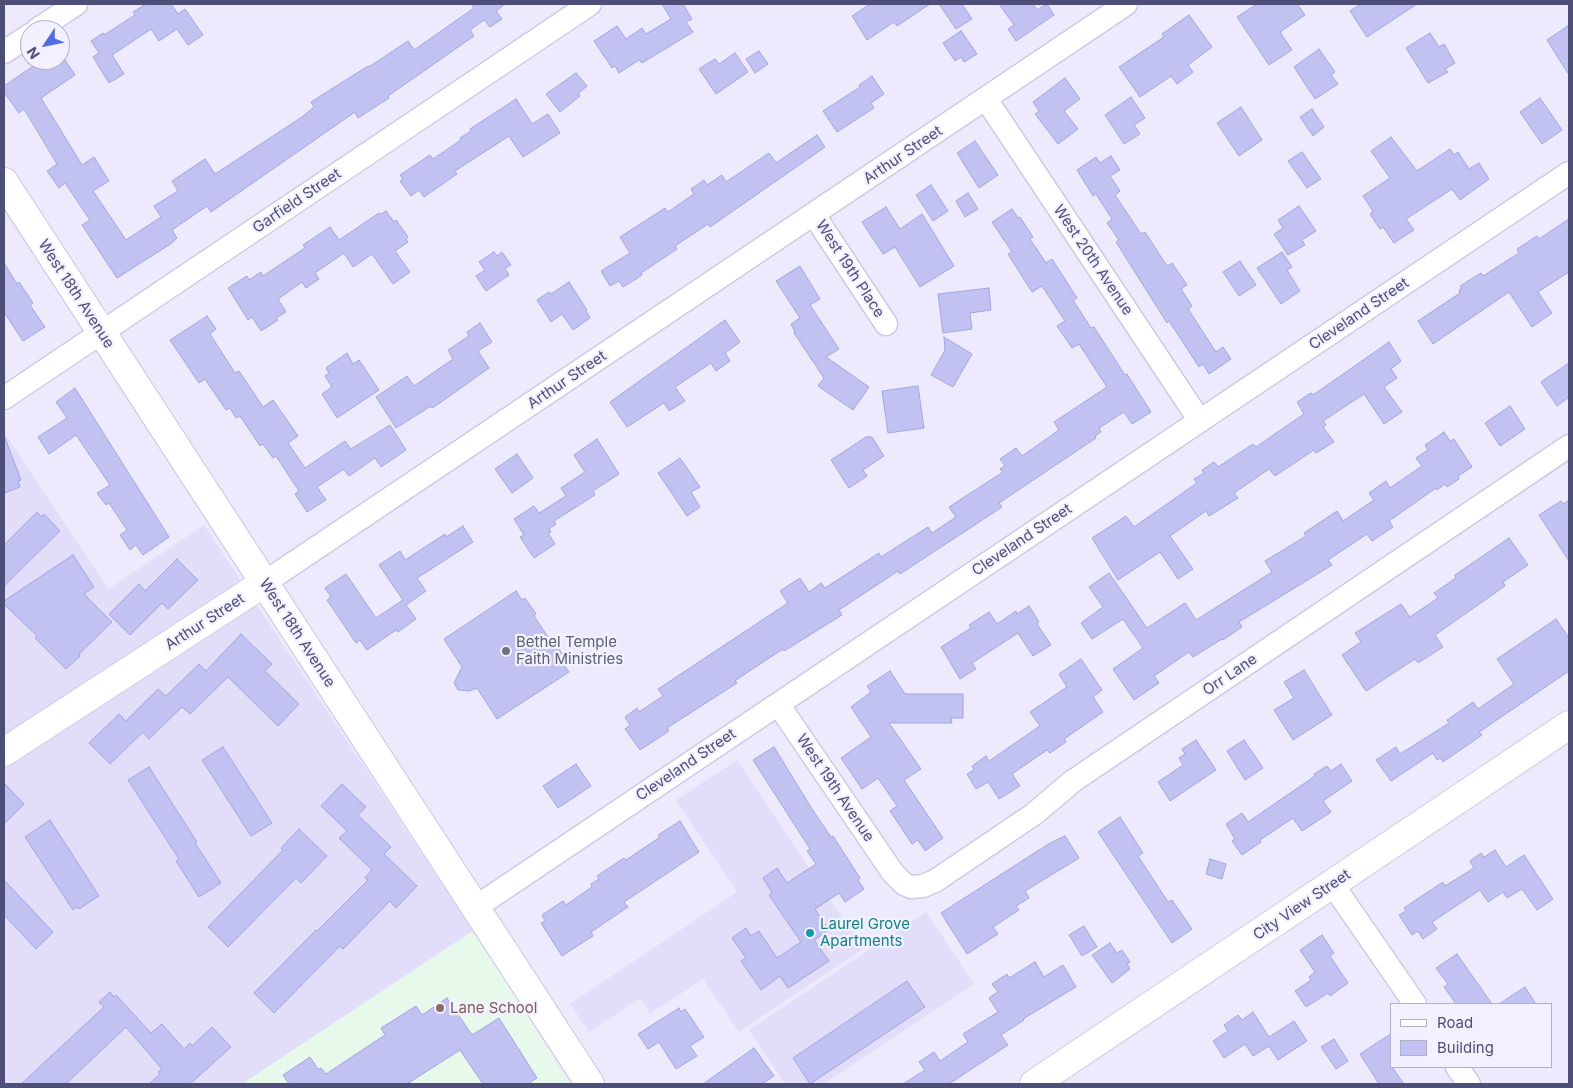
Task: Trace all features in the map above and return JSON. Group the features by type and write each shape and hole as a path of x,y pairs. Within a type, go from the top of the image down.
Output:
{"main road":[{"name":"West 18th Avenue","path":"4,182 590,1084"},
{"name":"Arthur Street","path":"4,752 264,583"},
{"name":"City View Street","path":"1034,1084 1333,885 1569,724"}],"street":[{"path":"52,20 76,4"},
{"name":"Garfield Street","path":"4,398 590,4"},
{"name":"Arthur Street","path":"264,583 1126,4"},
{"path":"4,52 20,42"},
{"name":"West 20th Avenue","path":"986,99 1200,421"},
{"name":"Cleveland Street","path":"476,907 1569,173"},
{"name":"West 19th Place","path":"814,215 886,324"},
{"name":"Orr Lane","path":"892,873 904,884 911,887 923,886 935,881 1034,814 1073,781 1569,446"},
{"name":"West 19th Avenue","path":"778,704 892,873"},
{"path":"1333,885 1413,1003"},
{"path":"1458,1068 1469,1084"}],"shaded area":[{"path":"4,432 108,589 204,525 473,931 242,1084 4,1084"},
{"name":"Laurel Grove Apartments","path":"737,760 863,949 739,1032 703,979 650,1014 640,998 589,1032 570,1004 737,892 676,800"},
{"path":"926,912 974,984 824,1084 785,1084 749,1030"},
{"name":"Lane School","path":"473,931 570,1084 242,1084"}],"building":[{"path":"146,4 171,4 178,14 185,9 203,35 188,45 177,29 159,41 151,29 112,55 124,74 109,83 93,57 99,53 91,41 135,15 133,12"},
{"path":"471,4 505,4 496,11 502,19 490,27 484,20 470,30 474,36 388,96 389,98 358,118 355,112 211,212 207,206 172,230 177,238 172,243 117,278 82,225 90,220 65,183 59,188 47,171 57,164 24,109 19,113 4,92 4,86 27,70 70,70 70,68 75,75 41,98 82,165 94,157 109,181 93,191 126,240 161,217 154,206 178,191 172,181 205,159 215,174 302,117 314,107 311,102 408,41 414,50 474,8"},
{"path":"662,4 683,4 692,19 686,22 693,32 642,63 639,60 619,73 615,66 612,68 594,41 617,26 626,39 642,28 646,34 671,19"},
{"path":"870,4 930,4 897,26 894,22 867,40 852,16"},
{"path":"939,4 962,4 972,19 956,29"},
{"path":"999,4 1033,4 1037,10 1047,4 1054,15 1016,41 1008,29 1014,25"},
{"path":"1257,4 1297,4 1305,15 1280,32 1292,50 1269,65 1237,17"},
{"path":"1361,4 1417,4 1367,37 1350,11"},
{"path":"1189,15 1212,47 1188,65 1193,72 1177,84 1171,76 1140,97 1119,67 1164,37 1162,34"},
{"path":"1569,25 1569,75 1547,40"},
{"path":"961,31 977,54 964,62 961,57 955,61 943,43"},
{"path":"1430,33 1439,47 1444,44 1455,63 1445,69 1448,72 1428,83 1406,48"},
{"path":"1319,49 1335,72 1331,75 1338,84 1315,99 1294,67"},
{"path":"759,51 768,64 755,73 746,59"},
{"path":"735,53 748,72 716,94 699,69 715,59 719,64"},
{"path":"576,73 587,86 578,94 580,96 560,112 546,94"},
{"path":"872,76 884,94 871,103 874,108 837,132 823,111 860,87 859,85"},
{"path":"1065,78 1080,99 1064,111 1078,129 1058,144 1035,114 1039,111 1033,102"},
{"path":"1131,97 1145,118 1134,125 1140,134 1124,144 1105,115"},
{"path":"1540,98 1562,130 1542,144 1520,112"},
{"path":"516,99 532,124 548,114 560,133 523,157 509,136 455,171 457,174 424,197 419,190 411,196 400,181 403,179 400,175 430,155 433,159 461,140 460,138 471,131 470,129"},
{"path":"1241,107 1262,140 1239,156 1217,123"},
{"path":"1312,109 1324,127 1313,136 1300,117"},
{"path":"817,135 825,147 710,227 708,224 675,246 677,249 641,273 642,275 636,279 623,287 619,281 610,286 601,271 630,253 620,237 665,208 668,212 694,194 691,189 704,180 707,185 722,175 726,182 769,153 776,163"},
{"path":"1391,137 1417,171 1450,149 1454,155 1458,152 1469,169 1479,163 1489,179 1460,200 1452,189 1406,219 1414,230 1394,243 1383,227 1380,229 1370,214 1373,211 1363,196 1390,178 1371,151"},
{"path":"975,141 998,175 979,188 957,153"},
{"path":"1302,152 1321,179 1307,188 1288,161"},
{"path":"1111,156 1120,170 1110,176 1120,191 1115,195 1141,234 1145,232 1167,266 1172,263 1187,285 1181,289 1192,306 1188,309 1216,352 1223,347 1231,359 1209,374 1203,364 1199,367 1169,321 1167,323 1116,242 1119,240 1107,223 1112,219 1096,194 1093,196 1077,170 1096,157 1100,163"},
{"path":"931,185 948,211 933,221 916,195"},
{"path":"968,193 978,209 965,217 956,201"},
{"path":"1299,206 1316,231 1302,240 1305,245 1288,255 1274,234 1283,228 1278,220"},
{"path":"886,207 900,229 922,214 954,266 920,287 895,247 883,254 862,222"},
{"path":"1012,209 1018,218 1020,217 1033,237 1030,239 1046,263 1052,259 1077,298 1073,300 1091,328 1094,327 1151,412 1132,424 1124,412 1099,428 1101,432 1095,436 1096,438 999,503 1002,507 900,574 898,571 839,610 842,615 784,651 783,649 748,672 735,681 737,683 667,728 669,731 640,750 625,729 630,725 625,717 637,708 639,712 663,696 658,689 788,603 780,591 800,578 809,592 821,583 825,588 879,553 881,557 928,527 932,533 956,517 949,507 1003,472 1000,469 1005,466 1000,459 1016,448 1022,456 1059,430 1054,422 1107,387 1079,344 1072,348 1057,326 1065,321 1042,286 1032,292 1008,254 1012,252 992,222"},
{"path":"386,211 394,222 396,220 408,237 406,239 408,242 395,251 410,272 393,284 372,254 353,267 344,253 315,273 319,279 306,288 302,282 278,299 286,312 276,318 278,320 261,331 252,317 248,320 228,288 247,276 249,280 261,272 263,276 305,248 303,245 330,227 339,240 379,213 381,214"},
{"path":"1569,219 1569,272 1538,292 1552,313 1532,327 1509,292 1433,344 1418,321 1460,293 1459,290 1462,288 1460,286 1481,273 1483,276 1519,253 1517,249 1537,236 1539,239"},
{"path":"494,252 497,256 502,252 511,265 505,268 509,275 486,291 476,276 485,270 479,262"},
{"path":"1282,252 1292,267 1287,270 1300,291 1281,304 1257,268"},
{"path":"1240,261 1256,285 1239,296 1223,272"},
{"path":"4,263 17,284 19,282 33,303 30,305 45,327 23,341 4,312"},
{"path":"800,266 820,299 810,305 839,349 826,357 869,387 853,410 818,386 824,378 794,333 791,324 800,318 776,281"},
{"path":"569,282 590,318 573,330 562,314 551,322 537,300 549,292 551,294"},
{"path":"989,288 991,310 970,313 972,329 943,333 938,294"},
{"path":"207,316 216,329 210,334 235,373 239,371 263,407 273,400 298,436 288,443 305,468 345,441 351,449 390,425 406,450 381,467 375,458 349,476 344,469 317,487 326,500 307,512 295,494 299,491 276,456 273,458 263,444 260,446 240,416 236,418 230,408 226,410 205,379 199,383 170,340"},
{"path":"725,320 740,342 725,353 730,361 716,371 711,363 675,387 685,401 669,411 664,403 627,427 610,402"},
{"path":"480,323 492,342 478,351 489,368 437,405 432,408 431,406 396,428 376,397 407,376 414,386 453,359 448,350 469,336 467,332"},
{"path":"944,337 972,354 953,387 931,375 945,350"},
{"path":"1389,342 1401,361 1391,369 1397,378 1384,387 1402,412 1384,424 1364,394 1323,421 1326,425 1323,427 1334,442 1316,453 1314,450 1275,476 1269,469 1234,493 1238,498 1209,516 1206,511 1170,536 1193,569 1178,579 1160,552 1118,580 1092,538 1126,516 1134,527 1197,483 1194,479 1204,473 1202,470 1214,462 1218,467 1253,444 1256,447 1304,414 1297,402 1311,393 1313,395"},
{"path":"347,353 353,364 359,360 379,390 337,418 322,394 332,387 325,376 329,373 326,368"},
{"path":"1569,363 1569,397 1557,406 1541,382"},
{"path":"918,386 924,428 888,433 882,391"},
{"path":"75,388 169,537 143,555 136,545 130,550 120,535 127,530 109,503 106,505 97,493 110,485 76,435 49,454 38,437 67,418 56,402"},
{"path":"1510,406 1525,429 1500,446 1485,423"},
{"path":"1444,432 1450,441 1454,439 1472,467 1458,476 1459,479 1447,487 1445,484 1437,490 1436,488 1389,521 1393,527 1372,541 1367,534 1328,560 1332,565 1239,622 1242,627 1223,640 1193,657 1189,652 1154,676 1159,683 1134,700 1113,669 1143,648 1123,619 1092,639 1081,623 1103,607 1089,587 1109,573 1147,628 1185,603 1196,620 1272,572 1265,561 1306,536 1304,533 1337,511 1343,521 1374,500 1369,493 1386,481 1390,488 1422,466 1416,458 1428,450 1425,445"},
{"path":"866,437 872,437 884,456 863,470 867,476 849,488 831,460"},
{"path":"4,438 21,480 18,481 20,487 4,493"},
{"path":"597,439 619,474 593,491 595,495 554,521 556,524 549,529 551,532 548,533 555,544 534,558 520,537 524,535 514,519 534,506 539,513 566,496 561,488 585,472 574,455"},
{"path":"517,454 533,478 512,493 495,469"},
{"path":"680,458 700,487 691,492 700,507 687,516 658,473"},
{"path":"1569,500 1569,561 1539,515 1561,501 1563,504"},
{"path":"37,512 42,517 44,514 60,531 4,586 4,545"},
{"path":"463,526 473,542 417,578 426,591 406,605 416,619 367,650 360,640 356,643 327,600 331,597 325,588 346,574 376,618 403,600 379,565 400,551 405,560 445,534 446,537"},
{"path":"1509,538 1528,565 1503,582 1505,586 1435,635 1443,647 1418,663 1415,659 1366,691 1342,655 1361,642 1355,633 1401,604 1410,617 1438,598 1434,593 1456,578 1455,575"},
{"path":"73,555 94,587 84,594 112,622 66,669 35,638 37,636 4,604 4,601"},
{"path":"177,559 198,580 168,609 162,603 130,635 109,614 139,584 145,591"},
{"name":"Bethel Temple Faith Ministries","path":"516,591 522,600 525,598 536,614 534,616 552,643 554,642 565,658 561,661 569,672 497,719 477,688 469,691 458,690 454,683 462,667 444,639"},
{"path":"1029,606 1039,622 1037,624 1051,645 1033,656 1018,633 972,663 976,669 960,679 941,647 971,628 969,625 989,612 997,624 1016,611 1017,614"},
{"path":"1556,619 1569,638 1569,671 1479,732 1482,735 1443,762 1441,758 1437,760 1433,753 1391,781 1376,760 1396,747 1400,754 1449,723 1447,720 1473,702 1478,709 1514,684 1497,659"},
{"path":"241,634 272,664 265,671 299,704 278,726 228,677 190,714 182,707 149,739 143,732 110,764 89,743 119,714 126,721 158,689 166,696 199,664 206,671"},
{"path":"1081,659 1102,690 1093,697 1103,712 1064,739 1066,742 1050,753 1047,750 1012,774 1020,786 999,799 988,782 976,789 967,774 974,770 972,766 986,756 989,761 1040,726 1030,712 1067,687 1059,674"},
{"path":"1304,670 1332,715 1293,740 1274,710 1294,698 1284,682"},
{"path":"890,671 905,694 963,694 963,718 951,718 952,723 889,723 921,769 904,780 943,838 925,851 918,840 912,844 890,811 897,806 878,778 862,789 841,758 871,737 851,707 871,692 867,686"},
{"path":"1196,740 1216,770 1170,801 1158,782 1183,765 1179,758 1185,754 1182,749"},
{"path":"1244,740 1263,768 1245,780 1227,751"},
{"path":"223,747 272,823 251,836 202,760"},
{"path":"774,747 812,809 831,837 833,836 860,878 858,880 864,889 845,902 839,893 815,909 829,930 814,940 829,961 788,988 780,976 761,990 741,961 746,958 732,938 746,928 751,936 759,931 777,958 801,942 769,895 772,893 763,878 777,868 787,883 816,864 807,851 810,849 753,760"},
{"path":"576,764 591,786 558,808 543,786"},
{"path":"1341,764 1352,781 1323,801 1331,812 1302,831 1293,818 1260,840 1261,842 1242,855 1232,841 1235,839 1226,824 1242,813 1248,822 1315,776 1314,774 1327,766 1331,771"},
{"path":"149,767 221,883 199,897 176,861 179,859 128,780"},
{"path":"4,783 24,804 4,824"},
{"path":"342,784 366,807 358,815 391,847 384,854 417,886 396,908 390,901 343,949 340,946 274,1013 254,993 368,880 365,878 372,870 339,838 347,831 321,806"},
{"path":"1120,817 1143,853 1138,856 1168,902 1172,900 1192,929 1172,943 1098,832"},
{"path":"50,820 99,896 79,909 77,907 73,910 25,837"},
{"path":"680,821 699,852 624,902 628,907 591,932 593,936 562,956 541,923 545,921 542,915 563,901 566,905 592,887 591,884 599,879 597,876 624,858 626,860 660,837 658,835"},
{"path":"299,829 327,856 301,883 296,878 228,947 208,927 283,850 281,848"},
{"path":"1065,836 1079,858 1025,891 1029,898 1016,906 1019,910 993,927 998,934 967,954 941,913 1050,843"},
{"path":"1495,850 1506,867 1524,855 1553,899 1537,910 1522,889 1507,898 1503,892 1488,902 1480,890 1432,922 1437,929 1423,939 1418,931 1412,935 1399,915 1406,911 1404,908 1443,882 1445,886 1474,868 1470,861 1481,853 1484,857"},
{"path":"1210,859 1226,864 1222,879 1206,874"},
{"path":"4,880 53,932 36,949 4,915"},
{"path":"1084,926 1097,947 1082,956 1069,935"},
{"path":"1322,935 1334,953 1330,956 1348,983 1330,996 1328,993 1306,1007 1295,991 1311,980 1309,977 1315,972 1300,950"},
{"path":"1110,943 1117,953 1122,950 1130,962 1127,964 1130,969 1112,983 1092,955"},
{"path":"1457,954 1491,1003 1455,1003 1444,987 1448,984 1436,968"},
{"path":"1035,962 1044,977 1063,965 1076,987 1023,1019 1001,1035 1008,1045 949,1084 903,1084 925,1070 919,1062 934,1052 940,1061 968,1042 963,1034 998,1012 989,998 998,992 992,984 1007,974 1009,978"},
{"path":"907,981 925,1007 810,1084 793,1058"},
{"path":"1525,987 1535,1003 1501,1003"},
{"path":"110,992 114,997 116,995 151,1033 162,1024 184,1049 190,1043 192,1046 212,1027 231,1047 190,1084 149,1084 160,1074 158,1072 162,1069 126,1027 66,1084 21,1084 104,1007 99,1002"},
{"name":"Lane School","path":"447,998 472,1035 499,1018 537,1078 528,1084 483,1084 460,1050 407,1084 289,1084 283,1075 310,1057 318,1069 321,1068 326,1074 385,1035 381,1028 416,1006 422,1015"},
{"path":"679,1008 681,1012 685,1009 704,1037 690,1046 697,1056 676,1069 659,1042 648,1049 638,1034"},
{"path":"1253,1012 1269,1037 1294,1021 1307,1041 1278,1060 1269,1046 1253,1056 1245,1044 1224,1058 1213,1041 1228,1031 1224,1025 1238,1015 1242,1020"},
{"path":"1390,1034 1390,1068 1393,1068 1404,1084 1379,1084 1360,1054"},
{"path":"1334,1039 1348,1061 1336,1069 1321,1047"},
{"path":"754,1048 774,1076 762,1084 703,1084"}],"place":[{"name":"Bethel Temple Faith Ministries","path":"506,651"},
{"name":"Laurel Grove Apartments","path":"810,933"},
{"name":"Lane School","path":"440,1008"}]}
